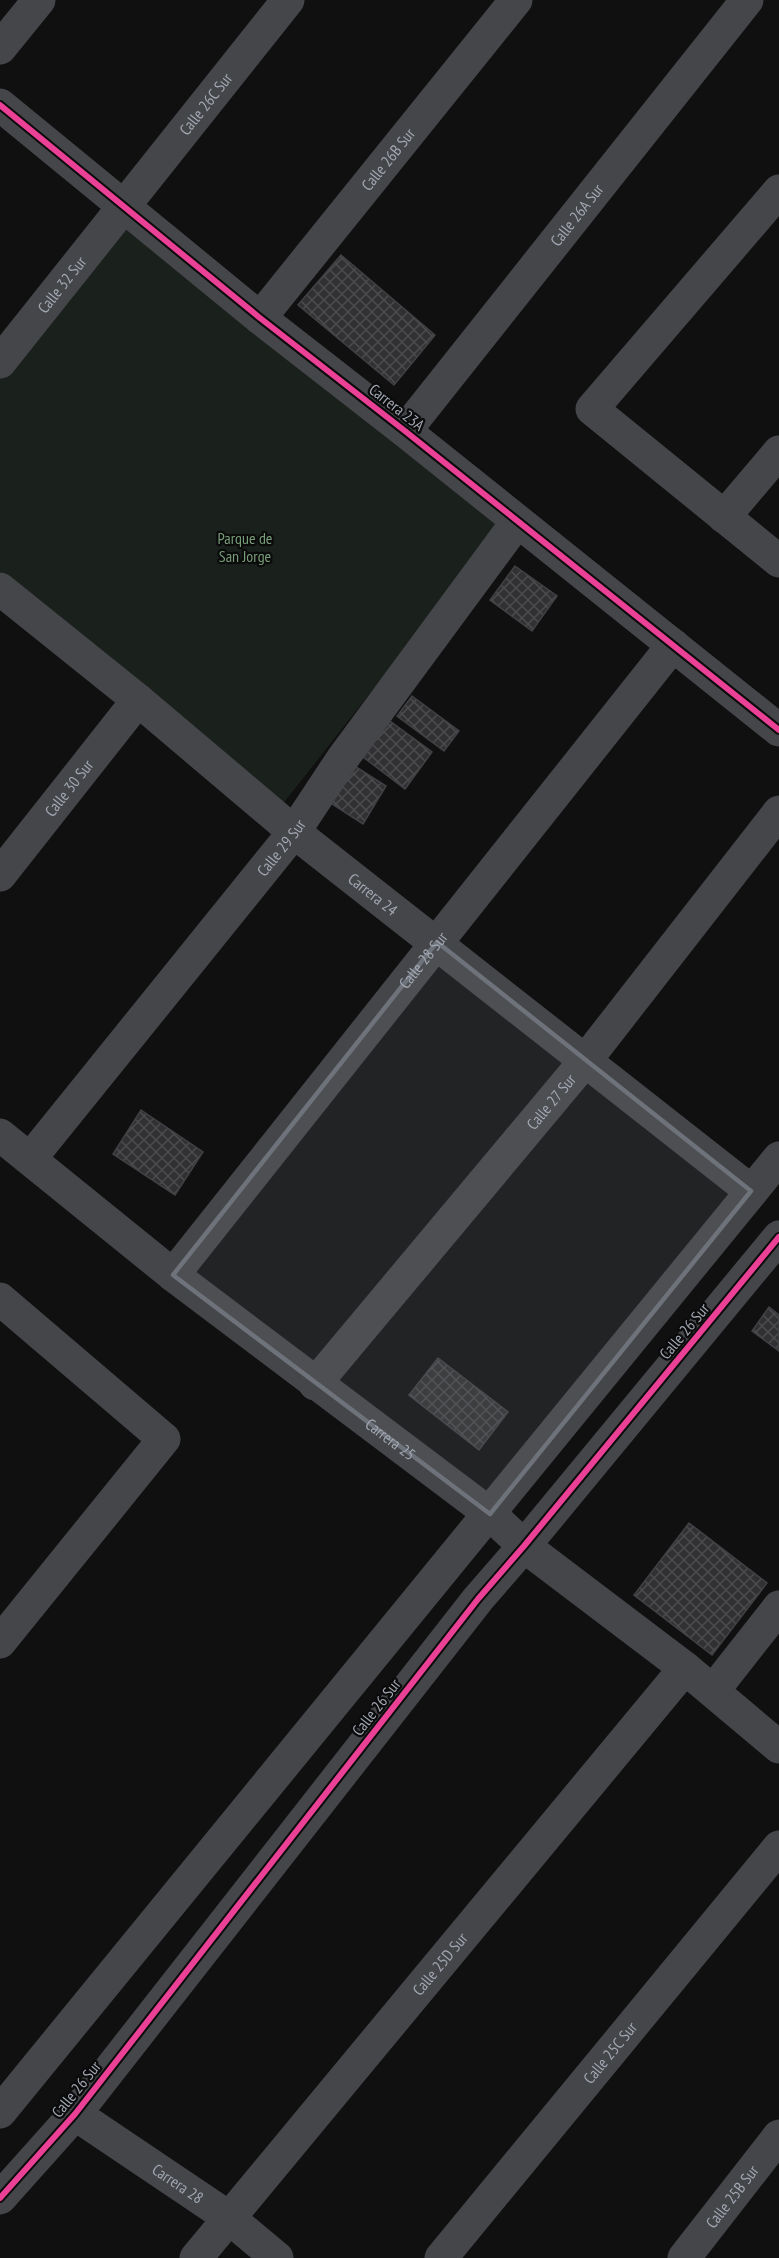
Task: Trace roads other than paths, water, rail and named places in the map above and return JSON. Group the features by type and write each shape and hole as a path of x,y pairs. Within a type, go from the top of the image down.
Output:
{"street":[{"path":"0,48 39,0"},
{"name":"Calle 26C Sur","path":"124,208 288,0"},
{"name":"Calle 26B Sur","path":"260,318 516,0"},
{"name":"Calle 26A Sur","path":"405,430 747,0"},
{"name":"Carrera 23A","path":"0,105 260,318 405,430 779,730"},
{"path":"779,191 592,409 779,561"},
{"name":"Calle 32 Sur","path":"0,362 124,208"},
{"path":"724,517 779,452"},
{"name":"Calle 29 Sur","path":"30,1159 294,832 343,758 518,522"},
{"name":"Carrera 24","path":"0,589 138,700 294,832 752,1191"},
{"name":"Calle 28 Sur","path":"173,1275 673,645"},
{"name":"Calle 30 Sur","path":"0,875 138,700"},
{"name":"Calle 27 Sur","path":"315,1384 585,1061 779,812"},
{"name":"Carrera 25","path":"0,1135 173,1275 490,1514 524,1546 685,1668 779,1747"},
{"name":"Calle 26 Sur","path":"0,2112 779,1158"},
{"name":"Calle 26 Sur","path":"3,2190 75,2114 478,1599 779,1237"},
{"path":"0,1299 164,1439 0,1642"},
{"path":"713,1691 779,1607"},
{"name":"Calle 25D Sur","path":"196,2258 685,1668"},
{"name":"Calle 25C Sur","path":"441,2258 779,1847"},
{"name":"Carrera 28","path":"75,2114 228,2217 278,2258"},
{"name":"Calle 25B Sur","path":"684,2258 779,2136"}],"park label":[{"name":"Parque de San Jorge","path":"245,547"}]}
